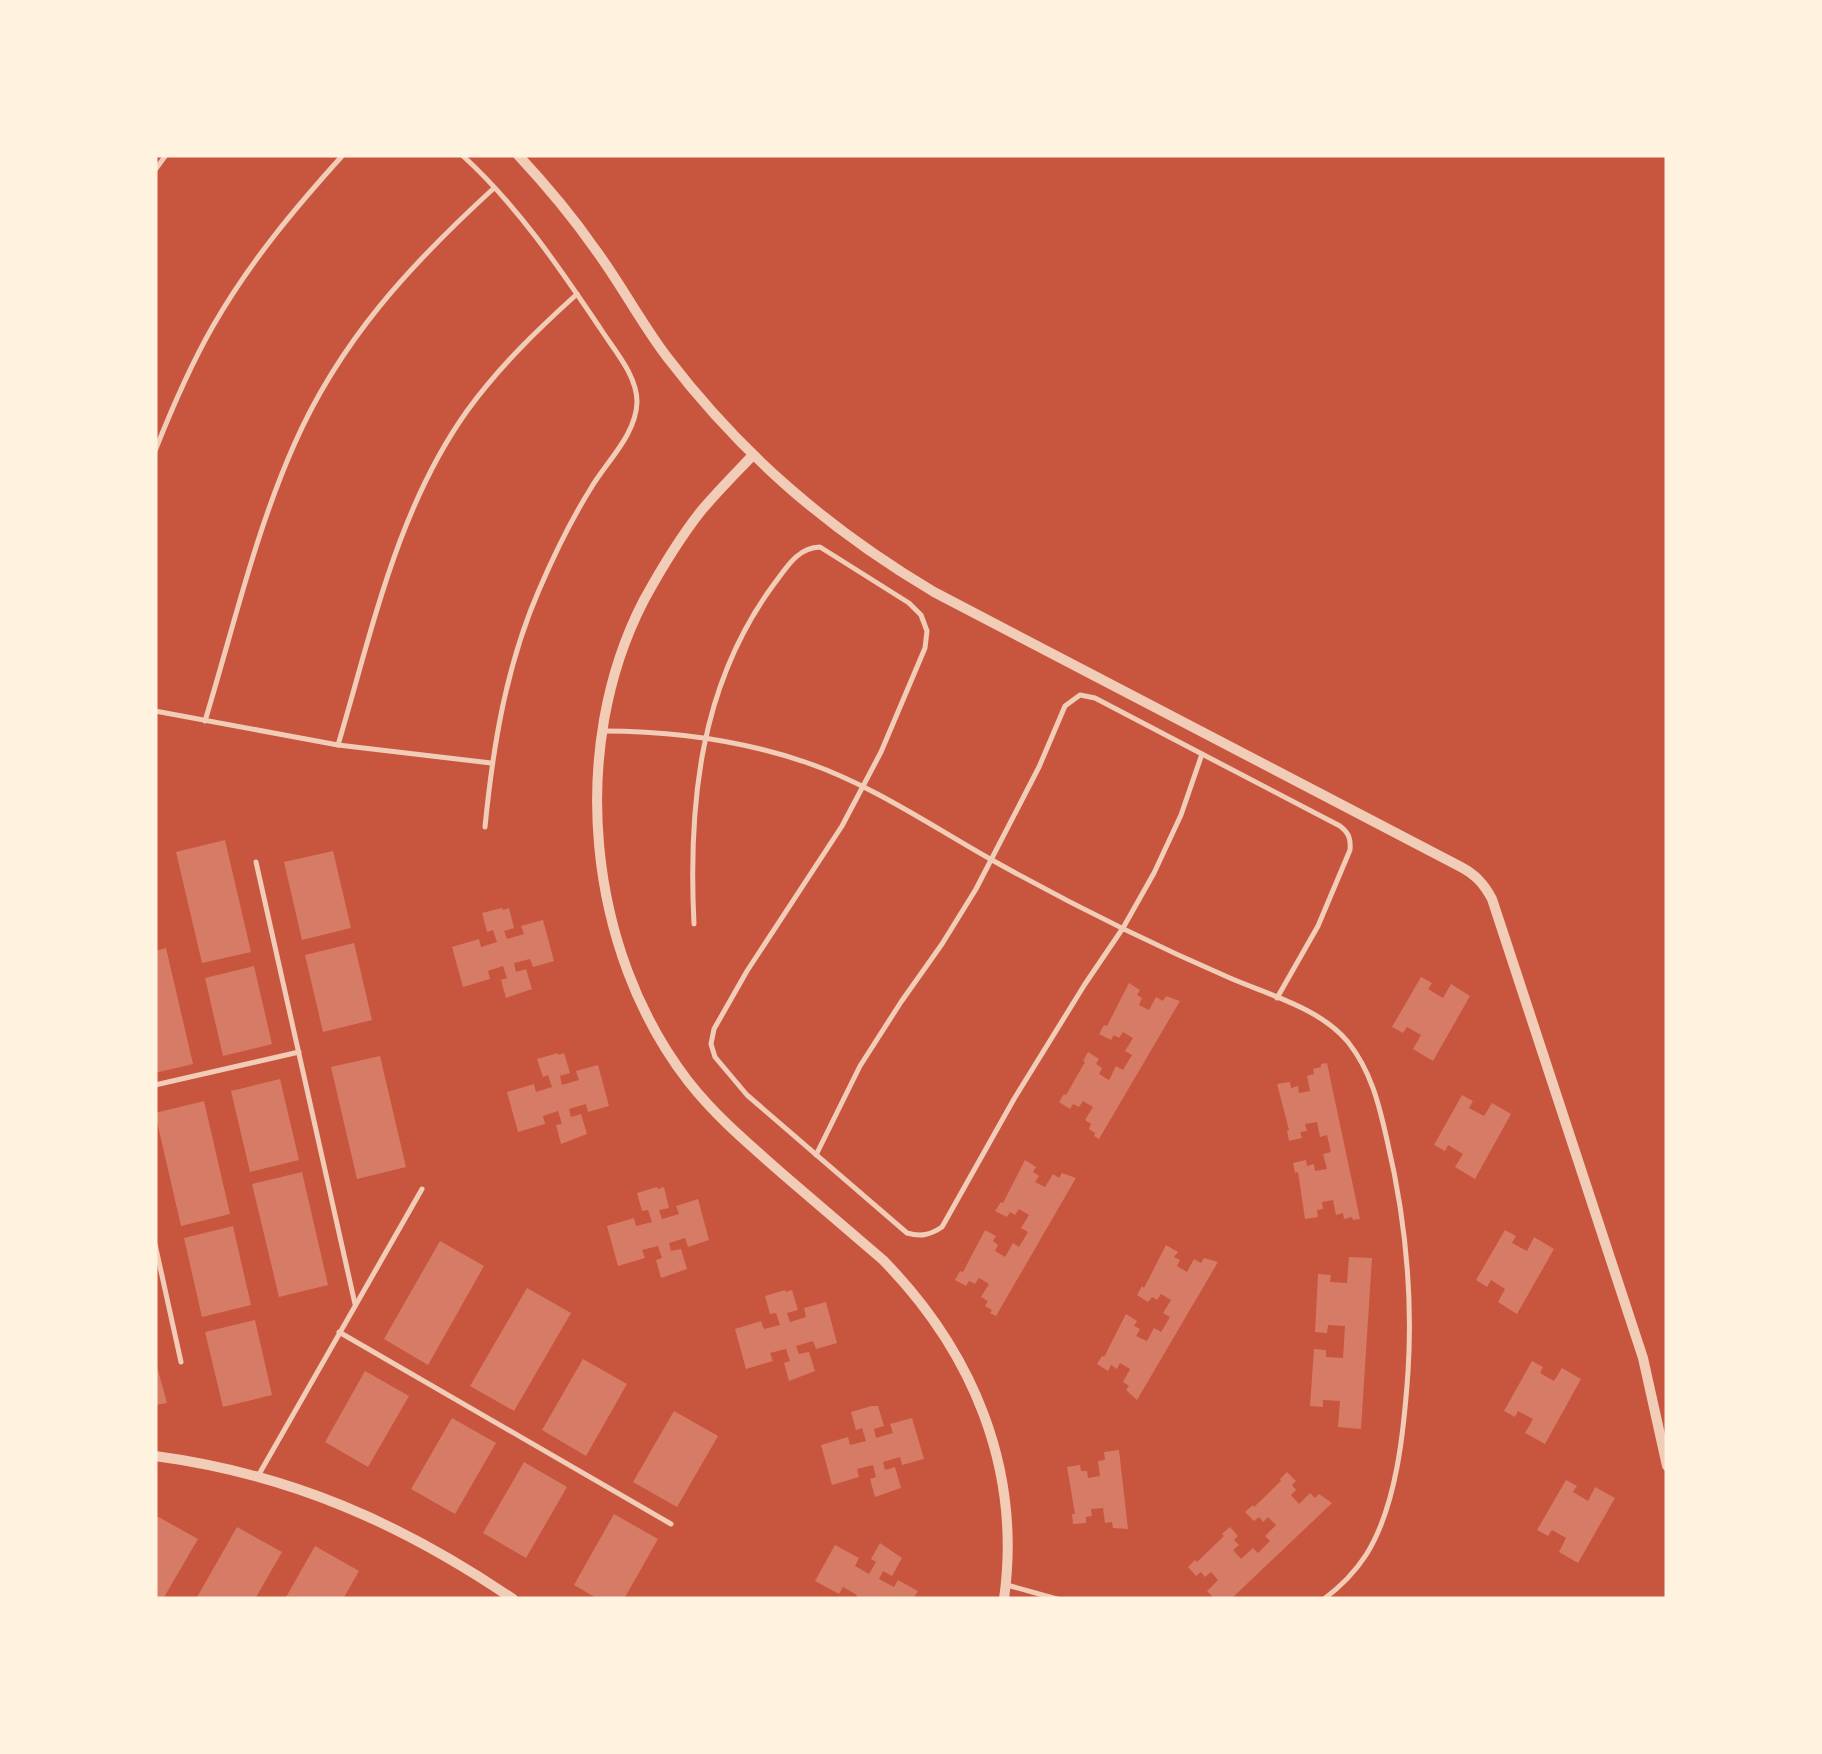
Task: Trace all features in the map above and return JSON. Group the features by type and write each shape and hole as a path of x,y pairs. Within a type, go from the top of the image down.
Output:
{"street":[{"path":"518,155 597,252 682,377 752,456 857,544 921,584 1461,867 1485,885 1643,1358 1667,1466"},
{"path":"752,456 702,510 669,556 642,604 621,656 598,764 597,820 602,875 614,930 632,982 666,1047 721,1121 883,1260 945,1335 976,1393 997,1455 1007,1520 1004,1599"},
{"path":"155,1456 199,1462 281,1482 361,1511 437,1549 513,1599"}],"lane":[{"path":"155,170 166,155"},
{"path":"155,451 180,389 214,325 296,206 344,155"},
{"path":"462,155 520,216 577,294 632,377 637,398 634,420 572,522 538,593 507,686 485,827"},
{"path":"205,722 271,500 294,442 323,388 393,287 494,188"},
{"path":"338,745 398,544 432,469 466,413 496,374 577,294"},
{"path":"694,924 694,812 712,706 736,647 769,592 799,553 820,547 921,615 927,631 925,648 865,786 747,971 714,1029 711,1044 715,1057 747,1096 816,1156 907,1234 931,1234 942,1228 1040,1055 1154,872 1181,814 1202,754"},
{"path":"816,1156 860,1066 960,917 1039,767 1065,706 1080,695 1095,698 1347,832 1351,840 1345,863 1318,926 1277,998"},
{"path":"155,711 338,745 492,763"},
{"path":"603,731 704,738 786,756 865,786 1122,928 1315,1014 1346,1040 1369,1074 1398,1186 1408,1260 1410,1335 1405,1410 1383,1522 1366,1556 1341,1586 1324,1599"},
{"path":"256,862 355,1304"},
{"path":"155,1085 298,1052"},
{"path":"258,1476 422,1188"},
{"path":"155,1244 181,1362"},
{"path":"339,1332 671,1524"},
{"path":"1006,1585 1057,1599"}],"building":[{"path":"225,840 251,952 202,963 176,852"},
{"path":"333,851 351,928 302,940 284,862"},
{"path":"509,908 514,928 504,931 507,939 524,934 521,926 543,920 554,961 533,967 530,959 514,963 516,972 526,969 532,989 506,998 501,980 507,978 503,966 488,971 490,979 463,987 452,947 479,939 481,947 497,942 493,930 487,932 482,913"},
{"path":"354,943 372,1020 323,1032 305,955"},
{"path":"166,948 193,1064 155,1073 155,951"},
{"path":"254,966 272,1044 223,1056 205,978"},
{"path":"1421,977 1432,983 1428,989 1443,998 1451,984 1470,996 1433,1061 1413,1049 1421,1035 1407,1027 1403,1033 1392,1027"},
{"path":"1129,983 1140,990 1139,1005 1149,1010 1156,997 1180,1001 1099,1139 1085,1120 1093,1107 1083,1101 1079,1107 1073,1104 1070,1109 1059,1102 1088,1052 1099,1059 1099,1074 1109,1080 1116,1066 1123,1070 1132,1055 1125,1051 1133,1038 1123,1032 1111,1040 1099,1034"},
{"path":"564,1053 570,1073 560,1076 562,1085 579,1080 576,1071 598,1065 609,1106 588,1112 586,1104 569,1109 571,1117 581,1114 587,1134 561,1144 556,1125 562,1124 558,1111 543,1116 545,1124 518,1132 507,1092 534,1084 536,1092 552,1087 548,1075 543,1077 537,1059"},
{"path":"380,1056 406,1167 357,1179 331,1067"},
{"path":"1327,1063 1360,1219 1344,1219 1343,1213 1336,1215 1333,1200 1322,1202 1318,1217 1305,1219 1298,1172 1295,1173 1293,1163 1306,1160 1307,1166 1314,1164 1315,1171 1327,1169 1323,1154 1331,1152 1327,1135 1320,1137 1317,1122 1305,1124 1307,1131 1300,1132 1302,1138 1289,1141 1277,1084 1290,1082 1291,1088 1298,1086 1299,1093 1310,1091 1307,1076"},
{"path":"280,1079 299,1160 250,1172 231,1091"},
{"path":"1462,1095 1473,1101 1469,1108 1484,1116 1492,1103 1511,1114 1475,1179 1455,1167 1463,1154 1448,1145 1445,1151 1434,1145"},
{"path":"204,1101 230,1214 181,1226 155,1113"},
{"path":"1025,1160 1036,1167 1033,1172 1039,1176 1035,1182 1045,1187 1053,1174 1076,1178 996,1316 985,1306 988,1301 981,1297 989,1284 979,1278 975,1284 969,1281 966,1286 955,1280 985,1230 996,1236 995,1251 1005,1257 1013,1243 1019,1247 1028,1232 1021,1228 1029,1215 1019,1209 1007,1217 995,1211"},
{"path":"302,1172 328,1285 279,1297 252,1184"},
{"path":"664,1187 669,1208 659,1210 662,1219 679,1214 676,1206 698,1199 709,1240 688,1247 685,1238 669,1243 671,1251 681,1249 687,1269 661,1278 656,1260 662,1258 658,1246 642,1250 645,1258 618,1266 607,1226 634,1218 636,1226 652,1222 648,1210 642,1211 637,1193"},
{"path":"233,1226 251,1305 202,1317 184,1238"},
{"path":"1505,1230 1516,1236 1512,1243 1527,1251 1534,1237 1554,1249 1517,1314 1498,1302 1505,1289 1491,1280 1487,1287 1476,1280"},
{"path":"440,1241 484,1266 428,1365 384,1339"},
{"path":"1166,1245 1178,1252 1174,1257 1180,1260 1177,1266 1187,1272 1194,1259 1201,1263 1204,1258 1218,1262 1137,1400 1123,1382 1130,1369 1120,1363 1117,1369 1111,1365 1108,1371 1097,1364 1126,1314 1137,1321 1134,1326 1140,1329 1136,1336 1147,1341 1154,1328 1161,1332 1170,1317 1163,1313 1171,1300 1161,1294 1157,1300 1152,1297 1148,1302 1137,1295"},
{"path":"1349,1257 1372,1258 1361,1429 1338,1427 1340,1401 1323,1400 1323,1407 1310,1406 1314,1349 1326,1350 1326,1357 1343,1358 1345,1326 1328,1325 1327,1333 1315,1332 1318,1274 1331,1275 1330,1282 1347,1283"},
{"path":"527,1288 571,1313 514,1411 470,1386"},
{"path":"792,1290 798,1310 787,1313 790,1322 806,1317 804,1308 826,1302 837,1343 816,1349 813,1341 796,1346 799,1354 809,1352 815,1371 789,1381 784,1363 790,1361 786,1349 770,1353 773,1361 746,1369 735,1329 761,1321 764,1329 780,1325 776,1313 770,1314 765,1296"},
{"path":"255,1320 272,1395 223,1407 205,1332"},
{"path":"155,1359 167,1403 155,1405"},
{"path":"583,1359 627,1384 586,1456 542,1430"},
{"path":"1532,1361 1543,1367 1540,1373 1554,1381 1562,1368 1581,1379 1545,1444 1525,1433 1533,1419 1518,1411 1515,1417 1504,1411"},
{"path":"365,1371 409,1396 368,1467 325,1442"},
{"path":"878,1406 884,1426 874,1429 876,1438 893,1433 890,1424 912,1418 924,1459 902,1465 900,1457 883,1462 885,1470 895,1467 901,1488 875,1497 870,1479 876,1477 873,1465 857,1469 859,1477 832,1485 821,1445 848,1437 850,1445 866,1441 862,1428 856,1430 851,1412"},
{"path":"674,1411 718,1436 677,1507 633,1482"},
{"path":"452,1418 496,1443 455,1514 411,1489"},
{"path":"1119,1450 1128,1529 1105,1523 1103,1508 1091,1509 1092,1516 1086,1517 1086,1523 1073,1524 1075,1514 1067,1467 1080,1465 1088,1478 1100,1476 1098,1461 1105,1460 1104,1452"},
{"path":"524,1462 567,1487 526,1558 483,1533"},
{"path":"1287,1472 1296,1481 1292,1485 1296,1490 1291,1495 1299,1504 1310,1493 1332,1503 1231,1599 1210,1599 1213,1597 1207,1591 1218,1580 1211,1572 1205,1577 1201,1572 1196,1576 1188,1567 1230,1527 1238,1536 1234,1540 1239,1545 1233,1550 1241,1559 1253,1548 1258,1553 1270,1541 1265,1536 1276,1525 1268,1517 1263,1522 1259,1517 1254,1521 1245,1512"},
{"path":"1566,1480 1577,1486 1573,1492 1588,1501 1595,1487 1615,1498 1578,1563 1559,1552 1566,1538 1552,1530 1548,1536 1537,1530"},
{"path":"614,1514 658,1539 624,1599 598,1599 574,1585"},
{"path":"155,1515 198,1539 163,1599 155,1599"},
{"path":"237,1527 282,1552 255,1599 196,1599"},
{"path":"880,1543 902,1558 892,1576 883,1571 879,1579 894,1587 898,1580 918,1591 913,1599 855,1599 857,1595 843,1587 839,1594 815,1581 835,1545 859,1558 855,1566 869,1574 876,1562 871,1559"},
{"path":"315,1546 359,1571 343,1599 285,1599"}]}
